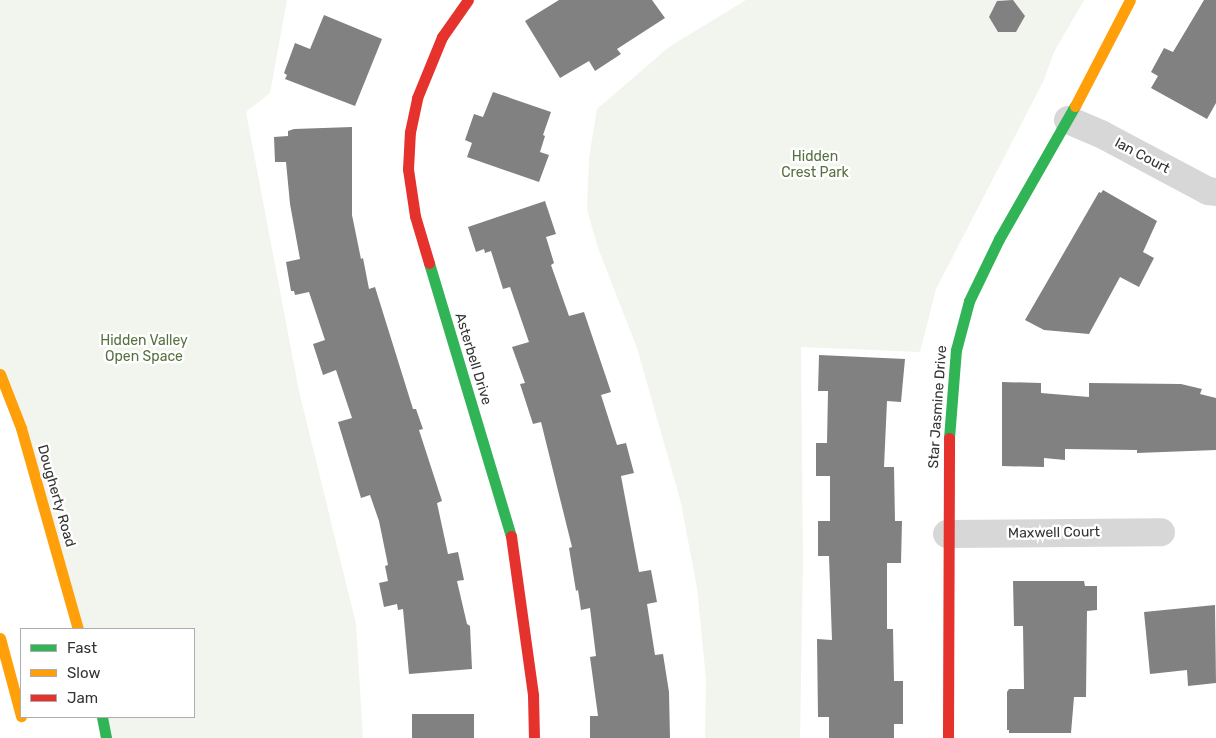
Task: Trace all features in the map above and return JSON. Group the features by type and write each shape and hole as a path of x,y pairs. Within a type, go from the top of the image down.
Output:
{"street":[{"name":"Asterbell Drive","path":"468,0 442,37 417,98 410,132 408,169 415,216 510,530 519,581 533,695 534,738"},
{"name":"Star Jasmine Drive","path":"948,738 948,447 956,350 969,301 999,239 1068,120 1130,0"},
{"name":"Ian Court","path":"1068,120 1101,134 1208,191 1216,192"},
{"name":"Dougherty Road","path":"0,374 21,428 78,628"},
{"name":"Maxwell Court","path":"947,534 1161,532"},
{"path":"0,638 20,712"},
{"path":"21,718 24,731"},
{"path":"102,718 106,738"}],"green space":[{"name":"Hidden Valley Open Space","path":"0,0 287,0 270,93 246,112 299,391 356,624 363,738 106,738 102,718 195,718 195,628 78,628 0,374"},
{"name":"Hidden Crest Park","path":"746,0 1084,0 1054,52 1043,82 936,289 920,352 801,347 803,561 800,738 705,738 706,679 697,588 681,503 637,348 598,248 587,210 589,158 597,109 669,47"}],"building":[{"path":"559,0 652,0 665,18 617,49 621,54 595,71 589,61 560,78 525,21"},
{"path":"1013,0 1025,16 1016,32 998,32 989,17 997,1"},
{"path":"1204,0 1216,0 1216,103 1207,119 1151,88 1158,76 1151,72 1164,48 1173,52"},
{"path":"324,15 382,39 355,106 285,79 287,75 284,73 295,43 310,49"},
{"path":"493,92 551,112 543,135 545,136 540,152 549,155 539,182 467,157 472,143 465,140 474,114 483,117"},
{"path":"352,127 352,215 361,259 363,258 369,289 375,287 413,409 416,409 423,429 419,430 442,501 437,503 448,554 458,552 464,580 457,581 467,624 470,626 472,669 409,674 403,609 398,610 397,604 384,607 379,583 388,581 385,566 388,565 379,521 370,495 361,498 338,422 352,418 336,370 323,375 313,344 325,340 309,292 295,295 294,291 291,291 286,262 300,259 290,204 286,162 275,162 274,137 288,136 288,131 294,129"},
{"path":"1103,190 1157,221 1143,252 1154,258 1139,287 1120,277 1089,334 1044,330 1025,320 1099,192 1101,193"},
{"path":"545,201 556,234 546,237 554,263 551,265 569,316 584,312 611,392 601,395 617,445 626,443 634,473 621,476 639,572 651,570 657,602 647,604 655,655 663,654 669,692 670,738 590,738 590,716 598,716 590,657 596,656 590,608 581,610 569,548 572,547 541,422 533,424 520,384 525,383 512,347 529,342 510,287 503,289 491,251 485,253 484,249 476,252 468,227"},
{"path":"819,355 905,359 901,402 887,401 884,467 894,467 895,521 902,521 901,563 887,563 887,629 893,629 894,681 903,681 903,724 894,724 894,738 829,738 829,717 818,717 817,639 832,640 829,556 818,556 818,521 830,521 830,476 816,476 816,443 827,443 828,391 818,391"},
{"path":"1002,382 1041,383 1041,393 1089,397 1089,383 1181,384 1202,389 1200,394 1216,398 1216,450 1137,453 1137,450 1065,449 1065,460 1044,458 1044,467 1002,466"},
{"path":"1013,581 1084,581 1085,586 1097,586 1097,610 1087,611 1086,697 1074,697 1071,733 1009,733 1009,730 1007,730 1007,692 1009,689 1024,689 1023,626 1014,626"},
{"path":"1215,605 1216,683 1188,686 1187,670 1150,674 1144,612"},
{"path":"412,714 474,714 474,738 412,738"}],"traffic: fast":[{"path":"949,438 956,350 969,301 999,239 1075,106"},
{"path":"429,263 511,536"},
{"path":"102,718 106,738"}],"traffic: slow":[{"path":"1075,106 1130,0"},
{"path":"0,374 21,428 78,628"},
{"path":"0,638 20,712"}],"traffic: jam":[{"path":"429,263 415,216 408,169 410,132 417,98 442,37 468,0"},
{"path":"948,738 949,438"},
{"path":"511,536 533,695 534,738"}]}
